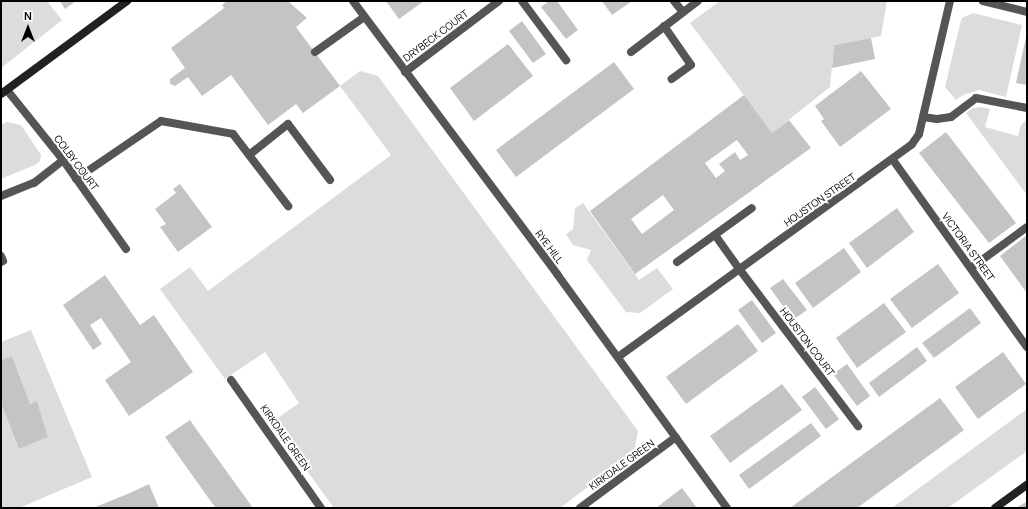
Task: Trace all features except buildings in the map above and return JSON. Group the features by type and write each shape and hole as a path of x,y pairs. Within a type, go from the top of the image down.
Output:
{"main road":[{"path":"4,92 127,1"},
{"path":"995,508 1027,485"}],"street":[{"name":"RYE HILL","path":"353,1 618,357 727,508"},
{"name":"DRYBECK COURT","path":"405,72 499,1"},
{"path":"522,1 566,60"},
{"path":"674,1 683,12"},
{"path":"630,52 698,1"},
{"name":"HOUSTON STREET","path":"618,357 893,160 912,144 919,134 950,1"},
{"path":"983,1 1027,12"},
{"path":"315,52 364,16"},
{"path":"664,26 691,65 672,79"},
{"name":"COLBY COURT","path":"4,92 62,160 126,249"},
{"path":"923,117 937,119 951,117 976,98 1027,108"},
{"path":"76,179 161,121 233,134 288,206"},
{"path":"249,155 288,124 330,180"},
{"path":"1,196 34,183 62,160"},
{"name":"VICTORIA STREET","path":"893,160 1027,347"},
{"path":"677,262 752,208"},
{"path":"971,268 1027,227"},
{"name":"HOUSTON COURT","path":"715,235 858,426"},
{"path":"1,256 3,261 1,262"},
{"name":"KIRKDALE GREEN","path":"231,380 321,508"},
{"name":"KIRKDALE GREEN","path":"580,508 676,437"}],"shaded area":[{"path":"1,1 47,1 62,20 1,68"},
{"path":"720,1 887,1 881,36 834,45 830,87 772,133 690,23"},
{"path":"973,13 1022,25 1006,97 979,90 963,95 956,100 945,87 962,18"},
{"path":"360,71 378,76 638,431 635,447 630,455 560,508 334,508 272,422 299,403 265,352 225,379 160,289 190,267 208,291 391,155 340,86"},
{"path":"980,107 990,109 985,127 1018,136 1021,125 1027,119 1027,195 966,113 973,108"},
{"path":"7,122 21,125 41,155 40,161 35,165 1,179 1,125"},
{"path":"583,203 639,280 657,268 673,289 640,313 626,312 587,260 591,250 573,245 566,234 573,229 575,208"},
{"path":"31,330 92,477 19,508 1,508 1,403 19,449 48,437 37,401 30,404 12,356 1,360 1,342"},
{"path":"1027,409 1027,451 948,508 892,508"}]}
